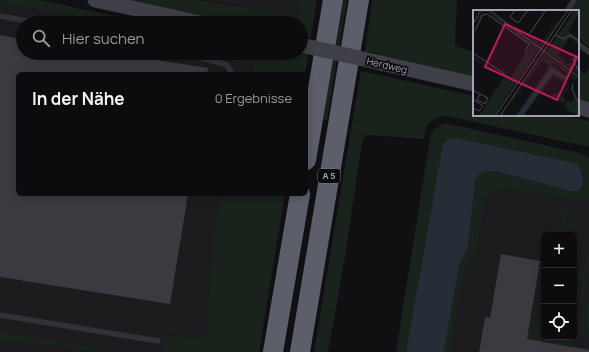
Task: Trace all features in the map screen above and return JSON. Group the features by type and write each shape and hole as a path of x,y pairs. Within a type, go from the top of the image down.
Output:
{"highway":[{"name":"A 5","path":"308,148 333,0"},
{"name":"A 5","path":"300,352 359,0"},
{"path":"273,352 300,196"}],"main road":[{"path":"95,0 168,16"},
{"name":"Herdweg","path":"308,47 473,84"},
{"path":"579,107 589,110"}],"lane":[{"path":"568,10 574,0"},
{"path":"0,16 16,19"},
{"path":"579,45 589,52"},
{"path":"209,60 228,66 231,72"},
{"path":"0,315 158,341"}],"shaded area":[{"path":"0,0 40,0 114,16 73,16 0,2"},
{"path":"118,0 199,0 298,15 301,0 317,0 308,56 308,16 193,16"},
{"path":"204,0 301,0 298,15"},
{"path":"344,0 347,0 327,120 323,120"},
{"path":"372,0 457,0 455,46 473,52 473,78 370,52 365,52"},
{"path":"578,0 589,0 589,47 579,39 579,10 571,10"},
{"path":"0,2 73,16 16,16 16,60 228,60 255,67 251,72 16,72 16,196 220,196 213,237 205,339 165,335 162,352 0,352"},
{"path":"228,60 307,60 305,72 251,72 255,67"},
{"path":"579,69 585,74 589,69 589,104 579,102"},
{"path":"361,71 473,96 473,116 566,116 589,121 589,147 447,116 437,118 430,122 426,129 424,139 367,135 364,137 328,352 314,352"},
{"path":"443,124 449,124 580,153 589,158 589,202 505,188 496,189 489,194 485,200 476,253 464,269 450,352 444,352 459,266 468,247 474,182 479,174 484,171 495,171 571,191 445,140 443,143 406,352 396,352 430,138 433,130"},
{"path":"456,138 578,164 583,179 582,186 577,191 571,191 495,171 484,171 479,174 474,182 468,247 459,266 444,352 406,352 443,143 448,139"},
{"path":"505,188 589,202 589,352 450,352 464,269 476,253 485,200 488,194 493,190"},
{"path":"220,196 285,196 259,352 162,352 164,335 205,339 213,237"},
{"path":"561,209 569,210 573,213 574,215 567,214 565,225 573,226 572,229 565,228 564,232 561,232 561,228 555,226 555,224 562,224 564,213 557,212"},
{"path":"589,245 589,278 587,277 584,296 589,297 589,300 577,298 577,295 581,296 584,277 577,276 577,273 584,274 587,255 580,253 581,251 588,252"},
{"path":"583,303 589,304 589,330 584,333 578,332"},
{"path":"529,325 541,327 541,340 573,340 572,347 527,339"},
{"path":"0,332 124,352 99,352 0,339"}],"building":[{"path":"0,35 16,38 16,60 156,60 208,68 207,72 16,72 16,196 188,196 170,304 0,277"},
{"path":"501,254 540,261 527,339 589,350 589,352 479,352 485,317 490,318"}]}
